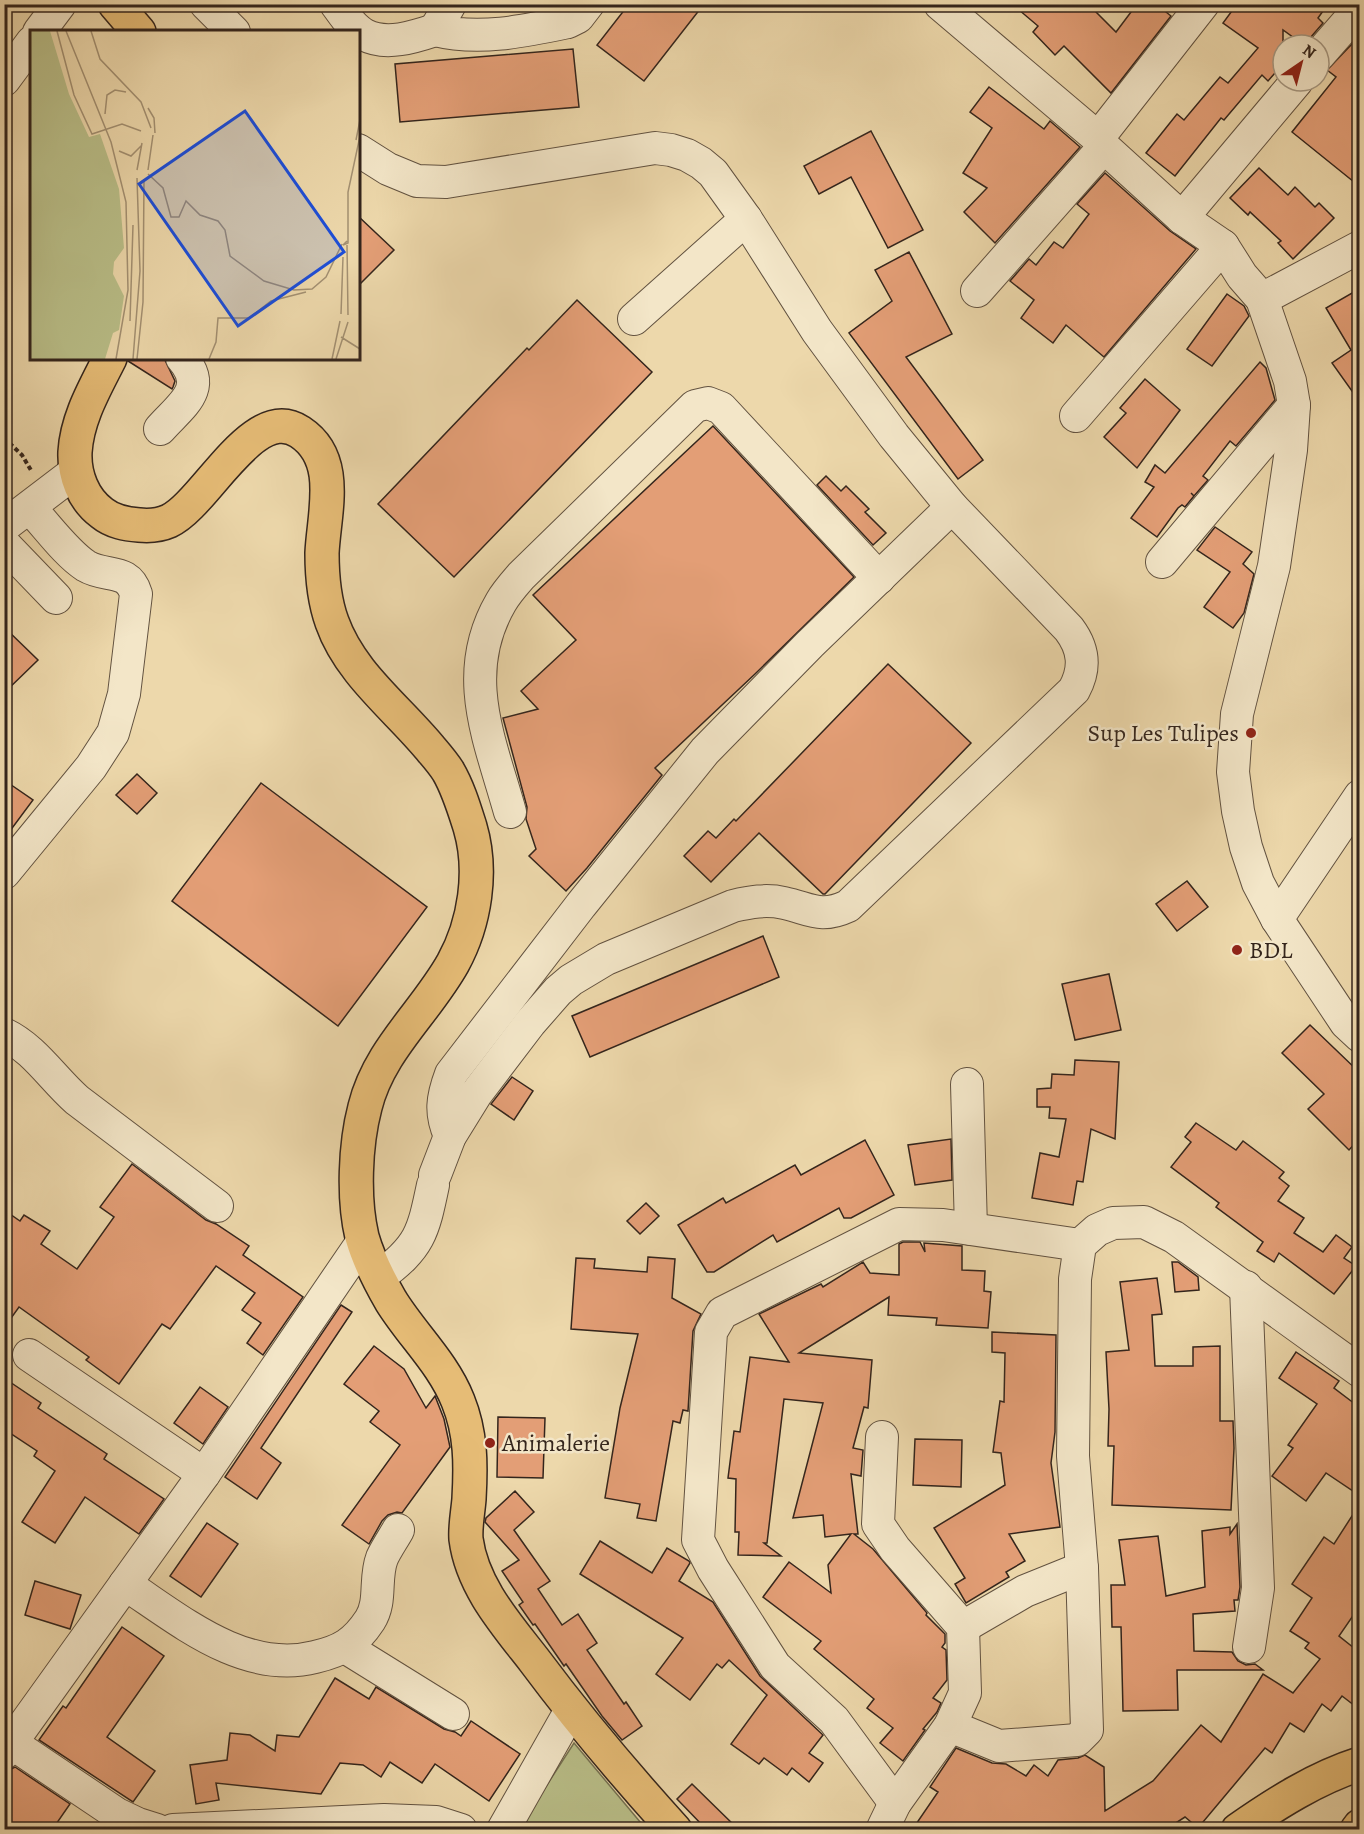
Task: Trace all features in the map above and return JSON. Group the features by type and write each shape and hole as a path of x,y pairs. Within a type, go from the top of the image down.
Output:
{"main road":[{"path":"116,4 137,30"},
{"path":"142,4 147,30"},
{"path":"109,360 80,424 75,448 75,472 85,494 97,510 112,520 132,525 150,526 168,522 196,500 229,459 265,429 290,427 302,433 315,445 324,463 327,498 322,554 323,585 330,615 340,642 368,681 421,737 447,769 463,803 474,842 476,887 469,925 454,962 395,1042 378,1072 365,1106 357,1176 358,1215 363,1241 391,1302 443,1371 456,1396 465,1421 471,1447 466,1538 476,1576 490,1602 571,1710 675,1830"},
{"path":"1238,1830 1275,1804 1346,1768 1359,1764"}],"street":[{"path":"40,30 60,4"},
{"path":"206,4 232,30"},
{"path":"336,4 356,30"},
{"path":"362,45 382,39 404,38 442,17 451,34 488,35 557,25 578,17 588,4"},
{"path":"940,4 1101,143 1182,218 1223,246 1242,276 1262,298 1290,381 1294,405 1291,450 1274,566 1237,714 1233,772 1238,811 1246,847 1258,883 1277,919 1346,1023 1359,1036"},
{"path":"977,291 1101,143 1203,4"},
{"path":"1331,40 1351,14"},
{"path":"4,80 30,45"},
{"path":"1182,218 1287,93"},
{"path":"360,151 388,169 417,181 446,182 656,148 687,155 713,173 746,219 817,331 849,376 952,507 1069,629 1077,639 1082,652 1083,665 1074,690 848,906 826,914 815,913 785,903 767,901 733,906 606,959 571,980 545,1005 490,1074 450,1136 434,1180 419,1239 409,1253 379,1277"},
{"path":"634,319 746,219"},
{"path":"1076,416 1223,246"},
{"path":"1262,298 1359,247"},
{"path":"160,429 194,387 192,370 184,360"},
{"path":"510,812 484,720 478,689 480,658 487,628 501,600 521,576 695,406 708,403 721,408 879,578"},
{"path":"1162,562 1294,405"},
{"path":"4,526 75,472"},
{"path":"4,873 91,767 112,733 124,694 136,594 134,586 128,579 96,571 86,566 38,502"},
{"path":"450,1136 443,1121 442,1109 447,1085 458,1065 581,905 705,751 810,644 952,507"},
{"path":"4,544 56,598"},
{"path":"1277,919 1359,796"},
{"path":"4,1034 31,1052 56,1081 77,1100 217,1206"},
{"path":"967,1084 971,1229"},
{"path":"950,1726 999,1746 1077,1740 1087,1730 1082,1568 1073,1456 1075,1279 1080,1245 1097,1230 1113,1223 1144,1222 1174,1237 1359,1371"},
{"path":"882,1437 879,1524 895,1549 963,1627 966,1693 950,1726 889,1816 834,1720 775,1666 713,1569 698,1540 711,1332 722,1313 899,1224 943,1225 1080,1245"},
{"path":"157,1830 117,1814 7,1745 204,1474 363,1241"},
{"path":"1246,1287 1258,1588 1250,1647"},
{"path":"29,1355 204,1474"},
{"path":"125,1584 225,1646 258,1658 291,1661 328,1654 345,1647 362,1632 372,1617 377,1603 378,1576 382,1558 398,1530"},
{"path":"963,1627 1025,1591 1082,1568"},
{"path":"345,1647 453,1714"},
{"path":"503,1830 571,1710"},
{"path":"173,1830 384,1820 443,1827"}],"path":[{"path":"4,438 22,455 38,502"}],"green space":[{"path":"574,1743 646,1829 527,1829 525,1819"}],"building":[{"path":"629,4 704,4 644,81 597,45"},
{"path":"1012,4 1088,4 1116,32 1137,4 1156,4 1171,16 1111,93 1064,46 1055,55 1033,32 1038,26"},
{"path":"1237,4 1328,4 1318,18 1323,23 1314,33 1287,33 1283,30 1283,33 1271,33 1271,78 1268,81 1262,75 1224,120 1221,118 1175,176 1146,153 1177,114 1184,120 1220,77 1228,83 1258,48 1223,23"},
{"path":"1352,44 1359,50 1359,186 1292,132 1323,93 1331,93 1331,83 1336,77 1331,73 1331,66"},
{"path":"573,49 579,107 400,122 395,64"},
{"path":"989,87 1044,129 1050,121 1080,147 995,243 964,212 987,188 963,173 992,128 970,112"},
{"path":"871,131 923,230 888,248 851,177 819,194 804,166"},
{"path":"1259,168 1288,195 1295,187 1315,207 1319,203 1334,218 1293,259 1278,243 1281,241 1250,212 1248,215 1230,198"},
{"path":"1105,173 1170,231 1196,249 1104,357 1066,325 1053,343 1021,318 1034,300 1010,281 1029,259 1036,265 1054,242 1063,248 1089,214 1077,204"},
{"path":"360,218 394,250 360,284"},
{"path":"909,252 952,334 906,357 983,460 958,479 849,333 892,301 875,270"},
{"path":"1359,289 1359,401 1332,363 1351,350 1326,308"},
{"path":"1227,294 1244,306 1249,316 1212,366 1187,349"},
{"path":"577,300 652,372 454,577 378,504 527,348 529,350"},
{"path":"165,360 175,381 172,389 128,361"},
{"path":"1260,362 1266,368 1275,400 1236,446 1230,441 1203,476 1208,480 1185,507 1182,505 1178,508 1157,537 1131,518 1154,487 1145,482 1155,465 1165,473"},
{"path":"1145,379 1180,410 1137,468 1104,437 1126,413 1120,408"},
{"path":"713,426 854,577 655,768 662,775 566,891 529,856 536,849 526,819 527,807 503,718 538,709 521,691 576,640 533,595"},
{"path":"826,476 841,491 846,486 869,509 865,512 886,533 873,545 817,485"},
{"path":"1215,527 1252,552 1243,564 1254,574 1244,613 1233,628 1204,607 1230,572 1197,550"},
{"path":"4,627 38,660 4,693"},
{"path":"888,664 971,743 825,894 759,833 711,882 684,856 708,831 716,838 734,819 736,821"},
{"path":"137,774 157,793 137,814 116,795"},
{"path":"4,780 33,800 4,839"},
{"path":"261,783 427,907 338,1026 172,901"},
{"path":"1187,881 1208,907 1177,931 1156,904"},
{"path":"763,936 779,977 590,1057 572,1016"},
{"path":"1109,974 1121,1030 1075,1040 1062,984"},
{"path":"1310,1025 1359,1072 1359,1139 1349,1150 1308,1109 1324,1094 1282,1053"},
{"path":"1075,1060 1119,1062 1115,1139 1091,1129 1083,1182 1077,1181 1073,1205 1032,1198 1040,1153 1059,1157 1066,1119 1049,1118 1050,1107 1037,1107 1037,1089 1051,1088 1052,1074 1074,1075"},
{"path":"512,1077 533,1091 514,1120 491,1104"},
{"path":"1196,1123 1236,1150 1243,1141 1284,1172 1279,1178 1289,1186 1278,1201 1304,1218 1294,1233 1323,1252 1336,1235 1352,1247 1344,1258 1356,1266 1334,1294 1279,1253 1274,1262 1257,1251 1263,1242 1216,1207 1219,1203 1171,1167 1191,1142 1185,1137"},
{"path":"951,1139 952,1180 915,1185 908,1145"},
{"path":"865,1140 894,1195 851,1218 844,1218 839,1208 777,1242 773,1235 714,1272 707,1272 678,1225 723,1198 726,1203 795,1165 801,1175"},
{"path":"132,1164 206,1220 249,1246 243,1255 303,1297 263,1355 247,1343 261,1323 242,1310 255,1293 216,1266 170,1329 162,1324 119,1384 86,1360 89,1357 19,1307 4,1328 4,1210 20,1221 24,1215 50,1231 41,1244 77,1269 114,1217 100,1207"},
{"path":"646,1203 659,1216 640,1234 627,1221"},
{"path":"920,1242 925,1252 924,1243 962,1246 962,1270 985,1271 984,1291 991,1292 988,1328 936,1325 937,1318 888,1315 889,1297 799,1353 872,1360 868,1408 864,1407 853,1448 863,1450 861,1476 851,1474 858,1534 854,1534 873,1549 927,1613 926,1615 945,1634 945,1643 942,1647 946,1650 947,1680 933,1698 941,1703 903,1761 880,1743 893,1728 867,1708 874,1699 814,1649 821,1641 763,1597 789,1562 831,1593 828,1565 851,1534 825,1537 823,1515 793,1518 823,1403 784,1399 767,1543 764,1543 781,1556 738,1555 739,1532 735,1532 736,1479 728,1478 734,1431 740,1432 750,1357 789,1362 759,1314 821,1284 823,1287 863,1262 870,1273 899,1275 899,1244"},
{"path":"648,1257 675,1259 672,1298 701,1314 693,1331 688,1411 683,1410 680,1423 673,1421 656,1521 637,1518 640,1504 605,1498 620,1408 638,1334 571,1329 576,1258 595,1259 594,1268 647,1272"},
{"path":"1172,1262 1178,1262 1198,1277 1199,1290 1175,1292"},
{"path":"1157,1278 1162,1314 1152,1315 1155,1366 1193,1366 1193,1347 1220,1346 1220,1421 1233,1421 1231,1510 1112,1505 1114,1446 1108,1446 1106,1352 1129,1350 1120,1282"},
{"path":"341,1305 352,1312 261,1448 281,1463 257,1499 225,1477"},
{"path":"992,1332 1056,1335 1055,1432 1051,1463 1060,1527 1009,1534 1025,1561 1006,1572 1009,1577 966,1603 955,1584 965,1578 934,1528 1005,1485 1001,1453 993,1452 1000,1401 1004,1402 1005,1353 992,1352"},
{"path":"374,1346 404,1369 426,1408 435,1396 444,1419 450,1447 402,1513 388,1515 369,1544 342,1525 400,1445 370,1422 379,1411 344,1384"},
{"path":"1296,1352 1339,1381 1334,1388 1359,1407 1359,1495 1326,1473 1306,1501 1272,1476 1293,1448 1288,1445 1317,1404 1279,1378"},
{"path":"4,1378 41,1403 38,1408 107,1454 104,1459 164,1499 139,1534 85,1497 55,1543 22,1522 55,1471 34,1456 37,1451 4,1429"},
{"path":"200,1387 228,1407 203,1444 174,1423"},
{"path":"498,1417 545,1418 543,1478 497,1477"},
{"path":"915,1439 962,1440 961,1487 913,1485"},
{"path":"515,1491 534,1512 514,1530 550,1581 538,1589 562,1625 578,1614 597,1643 587,1650 642,1726 622,1740 602,1716 566,1664 564,1666 535,1624 533,1625 519,1605 523,1602 502,1571 519,1560 485,1522 486,1518"},
{"path":"1359,1505 1359,1607 1339,1636 1359,1652 1359,1709 1342,1696 1331,1711 1322,1704 1304,1732 1290,1723 1272,1753 1265,1748 1198,1828 1185,1817 1165,1830 912,1830 938,1792 930,1787 956,1748 992,1763 1006,1764 1026,1776 1034,1765 1048,1776 1058,1760 1085,1755 1104,1767 1105,1811 1153,1781 1201,1725 1221,1742 1263,1674 1293,1693 1320,1659 1305,1648 1309,1643 1290,1631 1312,1598 1292,1584 1324,1537 1334,1544"},
{"path":"207,1523 238,1544 201,1597 170,1576"},
{"path":"1237,1524 1240,1587 1238,1600 1234,1600 1235,1611 1193,1614 1194,1651 1232,1652 1238,1661 1246,1665 1255,1664 1263,1670 1177,1670 1178,1710 1123,1711 1121,1627 1112,1627 1111,1585 1125,1585 1119,1540 1158,1536 1166,1596 1205,1587 1202,1531 1230,1527 1230,1534"},
{"path":"600,1541 652,1573 667,1548 689,1561 679,1581 713,1602 760,1676 823,1735 809,1753 823,1763 809,1782 792,1768 787,1775 764,1758 759,1764 731,1744 767,1695 729,1660 722,1668 717,1664 690,1700 656,1674 683,1638 580,1574"},
{"path":"35,1581 81,1595 70,1629 25,1615"},
{"path":"122,1627 164,1656 107,1737 155,1771 133,1802 39,1740 63,1706 66,1708"},
{"path":"335,1678 369,1699 376,1687 444,1729 461,1736 471,1721 520,1754 489,1801 435,1764 422,1783 390,1762 381,1777 363,1765 340,1763 321,1794 216,1783 219,1800 196,1804 190,1765 227,1760 230,1733 250,1735 275,1751 277,1735 299,1737"},
{"path":"15,1767 70,1804 52,1830 17,1830 4,1820 4,1776"},
{"path":"692,1784 739,1830 707,1830 677,1799"}],"place":[{"name":"Sup Les Tulipes","path":"1251,733"},
{"name":"BDL","path":"1237,950"},
{"name":"Animalerie","path":"490,1443"}]}
